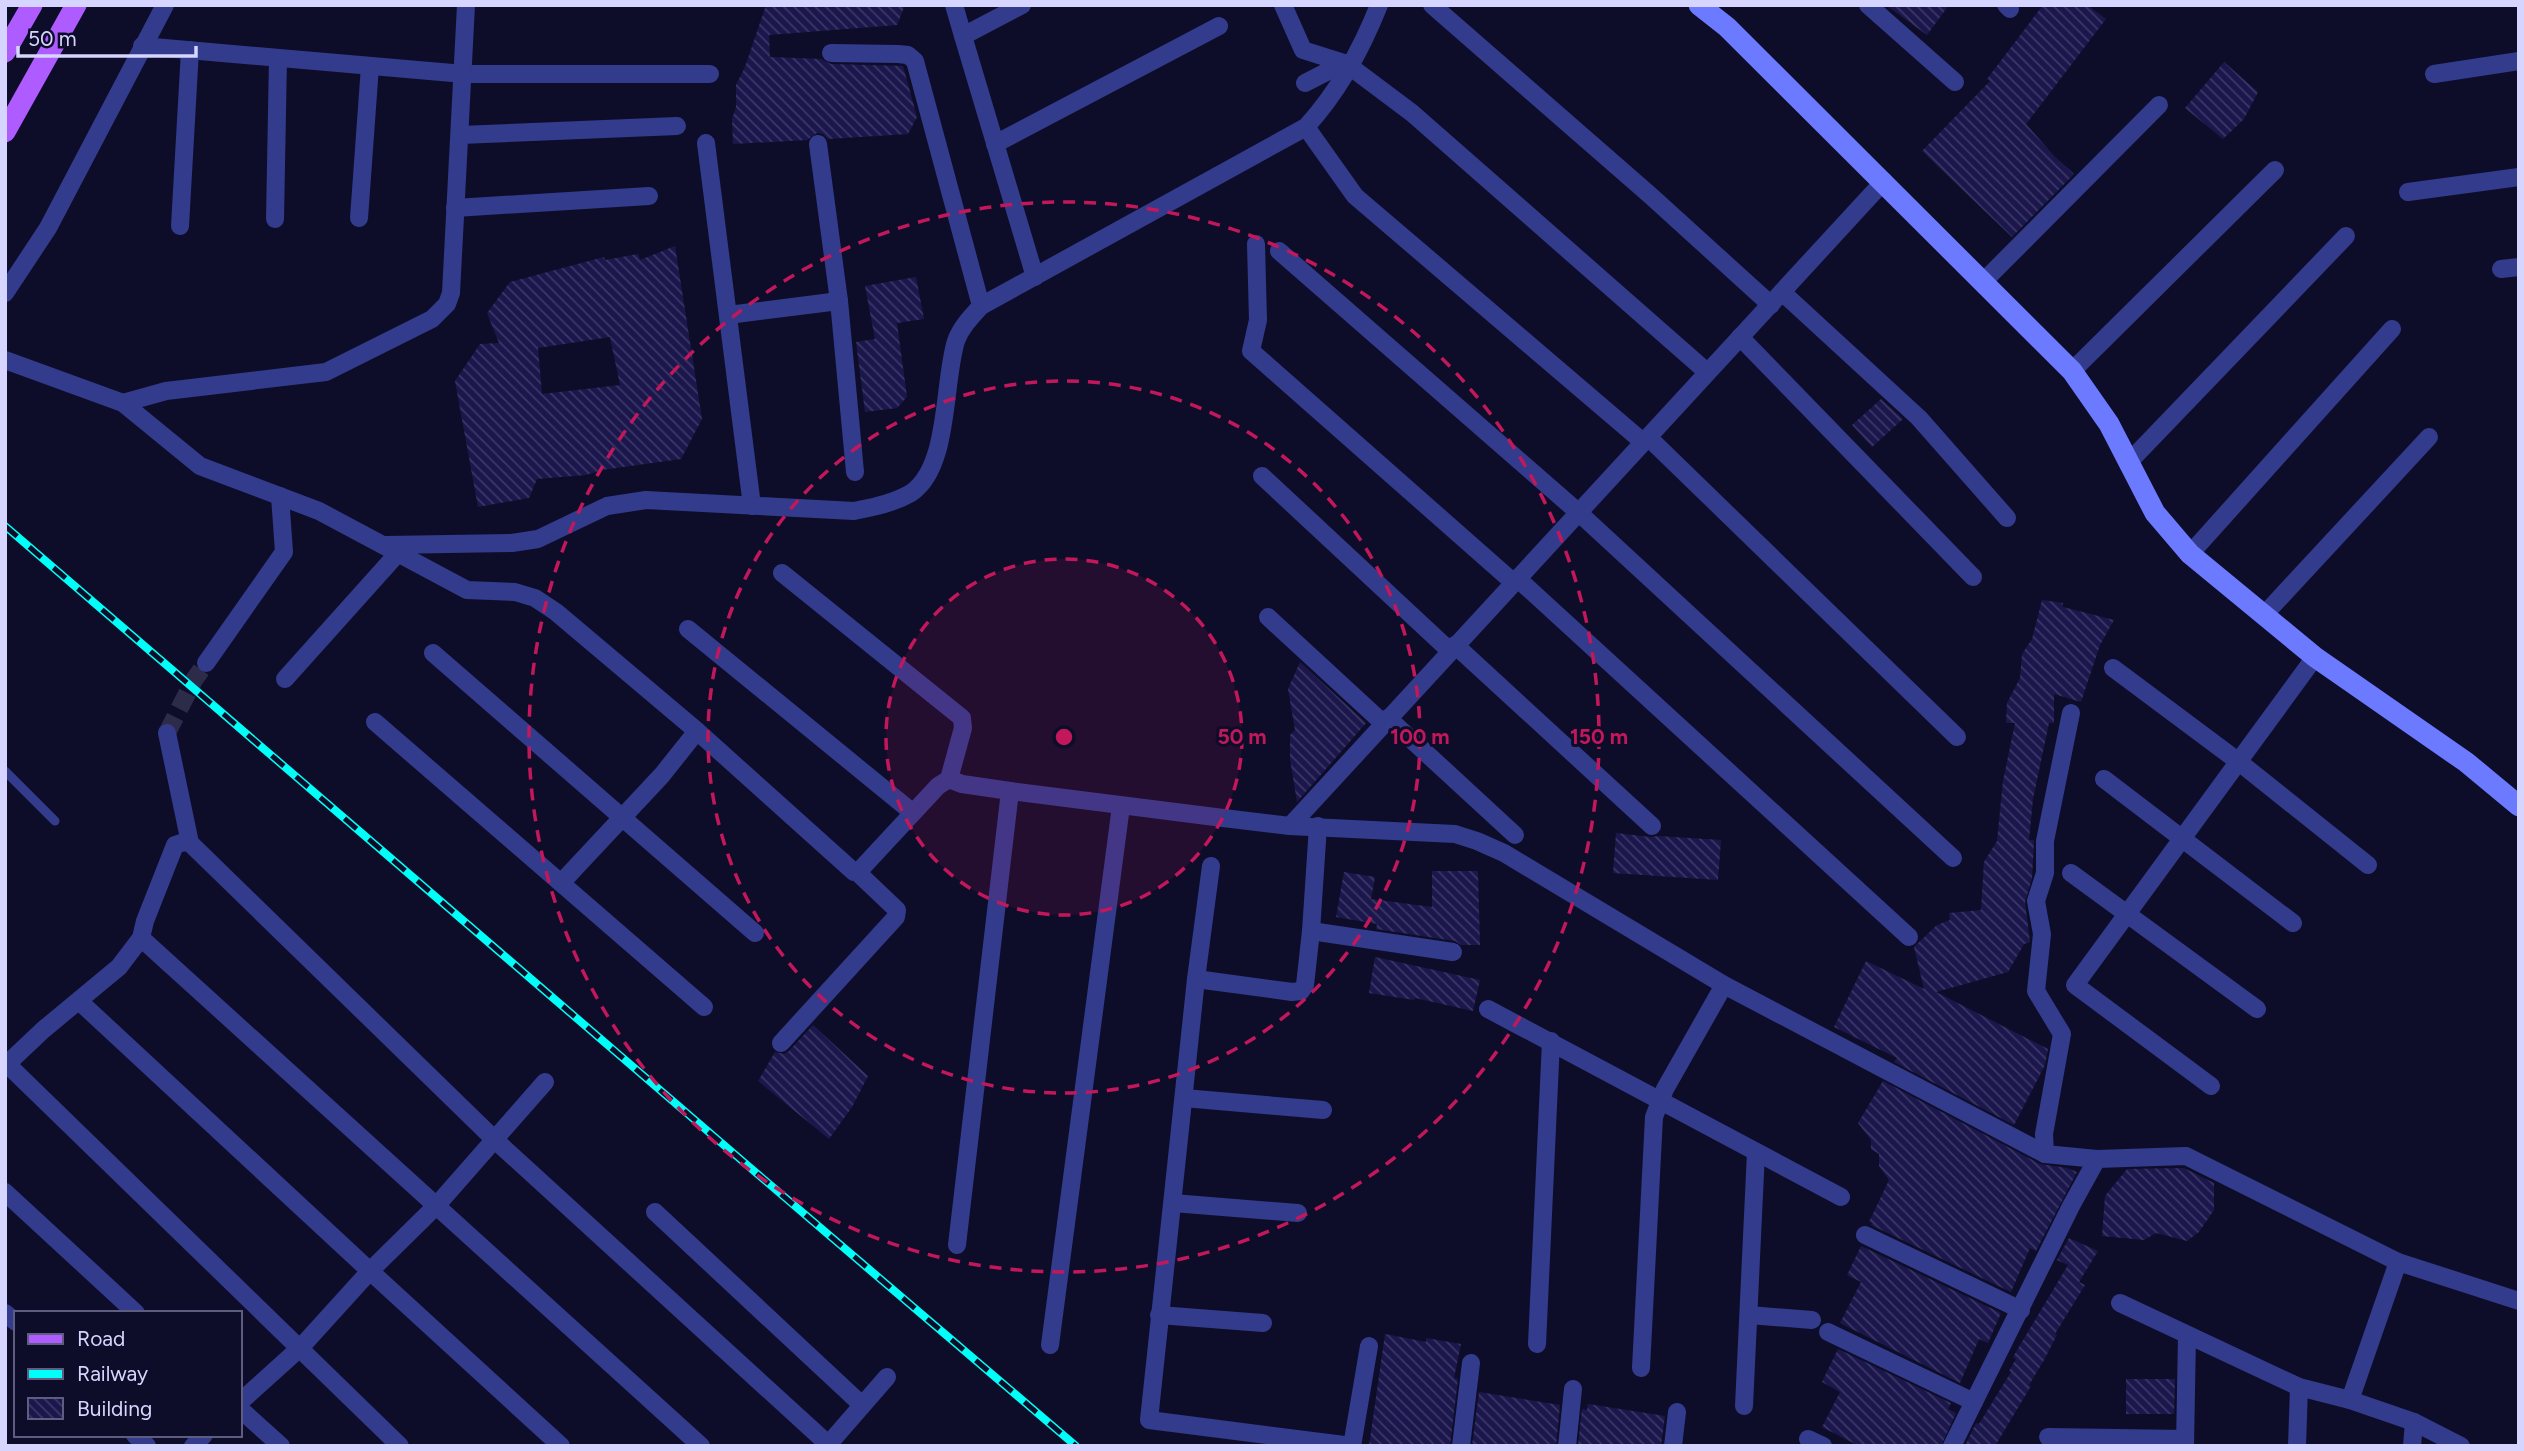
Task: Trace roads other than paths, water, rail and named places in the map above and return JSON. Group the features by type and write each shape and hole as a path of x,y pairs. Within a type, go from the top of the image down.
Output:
{"main road":[{"path":"5,52 32,5"},
{"path":"5,132 76,5"}],"street":[{"path":"5,293 48,228 165,5"},
{"path":"122,403 166,391 326,372 432,319 447,304 451,293 466,5"},
{"path":"954,5 1035,276"},
{"path":"963,36 1022,5"},
{"path":"1283,5 1303,50 1345,63 1305,83"},
{"path":"285,679 390,549 512,543 538,539 607,506 646,500 854,511 885,504 912,492 935,460 957,339 967,321 981,306 1306,127 1321,110 1368,33 1379,5"},
{"path":"1432,5 1651,197 1777,298 1919,418 2007,518"},
{"path":"1699,5 1727,27 2072,370 2109,424 2155,513 2190,554 2315,657 2466,762 2519,806"},
{"path":"1868,5 1955,82"},
{"path":"995,144 1219,26"},
{"path":"142,46 464,74 710,75"},
{"path":"180,226 190,50"},
{"path":"831,53 898,54 908,55 915,61 981,306"},
{"path":"275,219 278,58"},
{"path":"2434,74 2519,61"},
{"path":"1348,65 1412,113 1707,373"},
{"path":"359,218 370,66"},
{"path":"1984,281 2159,105"},
{"path":"460,135 677,126"},
{"path":"1306,127 1355,196 1646,440 1956,737"},
{"path":"706,143 752,506"},
{"path":"818,144 839,302 855,472"},
{"path":"2072,370 2275,170"},
{"path":"2408,192 2519,177"},
{"path":"1290,826 1884,181"},
{"path":"455,208 649,197"},
{"path":"2128,463 2346,236"},
{"path":"1256,244 1258,320 1251,351 1515,580 1909,937"},
{"path":"1279,251 1578,512 1953,858"},
{"path":"728,315 839,302"},
{"path":"2190,554 2392,329"},
{"path":"1741,337 1973,577"},
{"path":"5,360 122,403 200,466 320,511 467,590 514,592 536,598 697,731 857,872 897,910 896,917 780,1043"},
{"path":"2264,615 2429,437"},
{"path":"1262,476 1652,826"},
{"path":"206,663 284,552 280,496"},
{"path":"782,573 962,718 963,728 949,779 912,812 857,872"},
{"path":"1268,617 1515,835"},
{"path":"688,629 912,812"},
{"path":"433,653 755,933"},
{"path":"2211,1086 2075,985 2315,657"},
{"path":"2113,668 2239,762 2368,865"},
{"path":"2045,1154 2044,1134 2062,1034 2036,991 2042,934 2036,901 2045,873 2045,841 2071,713"},
{"path":"374,722 705,1007"},
{"path":"561,883 697,731"},
{"path":"167,733 190,843 495,1140 828,1445 887,1377"},
{"path":"949,779 962,784 1010,791 1290,826 1455,834 1477,841 1504,853 1724,985 2045,1154 2097,1159 2186,1156 2398,1262 2519,1301"},
{"path":"2104,779 2293,923"},
{"path":"957,1245 1010,791"},
{"path":"1050,1345 1121,806"},
{"path":"1196,979 1301,991 1305,985 1311,931 1318,826"},
{"path":"190,843 175,845 141,938 119,967 6,1065 301,1347 400,1446"},
{"path":"1212,866 1196,979 1148,1416 1152,1422 1352,1446 1369,1346"},
{"path":"2071,873 2257,1009"},
{"path":"1311,931 1453,951"},
{"path":"141,938 701,1446"},
{"path":"1641,1368 1654,1117 1724,985"},
{"path":"79,1001 561,1446"},
{"path":"1489,1009 1841,1197"},
{"path":"1537,1343 1550,1041"},
{"path":"242,1400 301,1347 370,1271 437,1205 545,1082"},
{"path":"1184,1098 1323,1110"},
{"path":"1744,1406 1756,1152"},
{"path":"1952,1446 2097,1159"},
{"path":"5,1192 134,1311"},
{"path":"1172,1203 1298,1213"},
{"path":"655,1212 862,1405"},
{"path":"1865,1235 2021,1310"},
{"path":"2350,1400 2398,1262"},
{"path":"2120,1303 2298,1387 2350,1400 2414,1422 2461,1446"},
{"path":"1158,1315 1262,1323"},
{"path":"1749,1315 1812,1320"},
{"path":"1828,1332 1974,1402"},
{"path":"2048,1437 2185,1442 2187,1335"},
{"path":"1461,1446 1471,1363"},
{"path":"2297,1446 2298,1387"},
{"path":"1567,1446 1573,1389"},
{"path":"242,1411 281,1446"},
{"path":"1673,1446 1676,1412"},
{"path":"2412,1446 2414,1422"}],"lane":[{"path":"5,771 55,821"}],"tunnel":[{"path":"167,733 194,680 206,663"}],"railway":[{"path":"5,526 1076,1446"}]}
